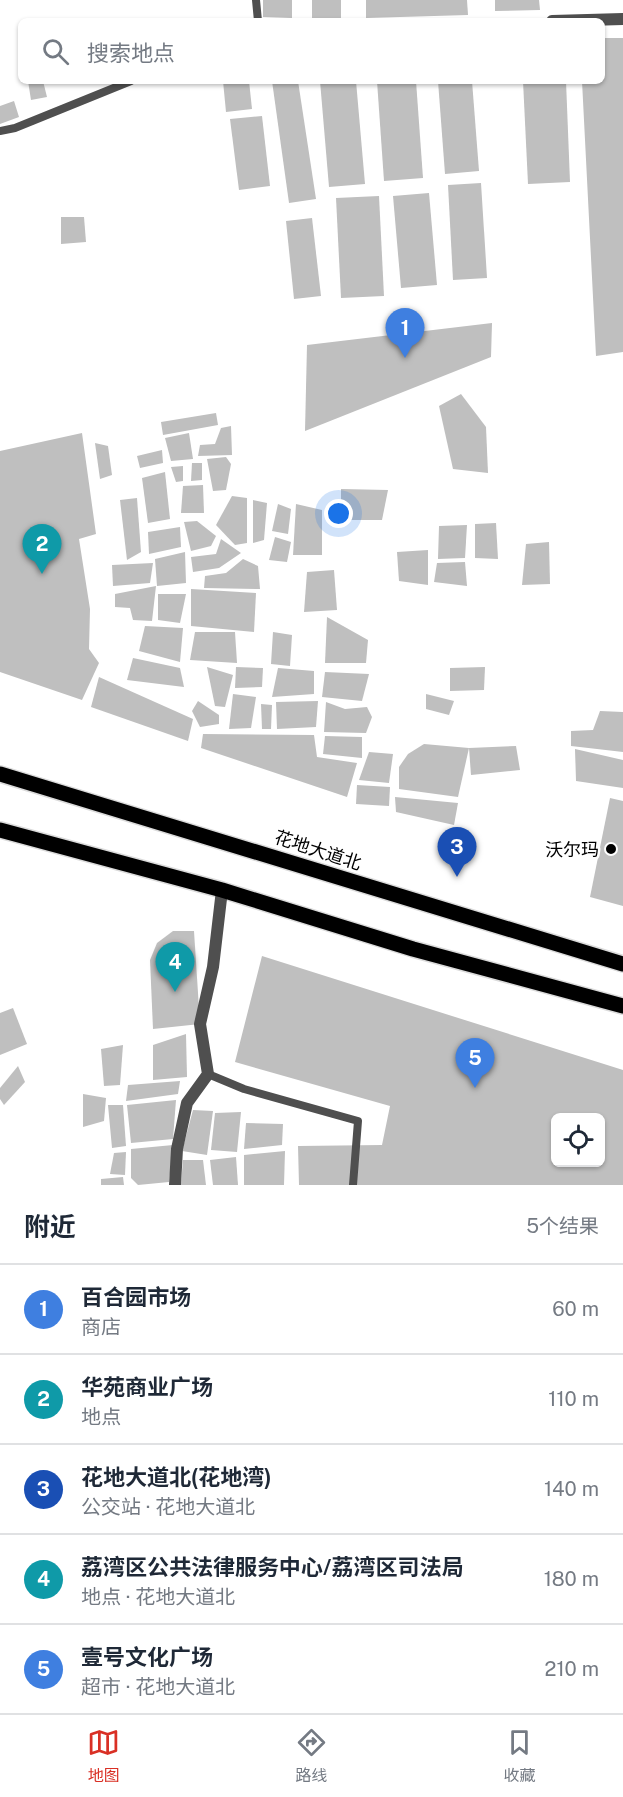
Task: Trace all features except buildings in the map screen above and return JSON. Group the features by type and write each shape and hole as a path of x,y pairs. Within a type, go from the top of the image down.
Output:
{"main road":[{"name":"花地大道北","path":"0,774 623,964"},
{"path":"0,830 222,890 413,950 623,1006"}],"street":[{"path":"605,20 623,19"},
{"path":"175,1185 177,1149 187,1103 208,1074 200,1024 213,967 222,890"}],"lane":[{"path":"256,0 258,18"},
{"path":"0,131 15,128 124,84"},
{"path":"208,1074 244,1089 358,1121 353,1185"}],"place":[{"name":"百合园市场","path":"405,358"},
{"name":"华苑商业广场","path":"42,574"},
{"name":"沃尔玛","path":"611,849"},
{"name":"花地大道北(花地湾)","path":"457,877"},
{"name":"荔湾区公共法律服务中心/荔湾区司法局","path":"175,992"},
{"name":"壹号文化广场","path":"475,1088"}]}
